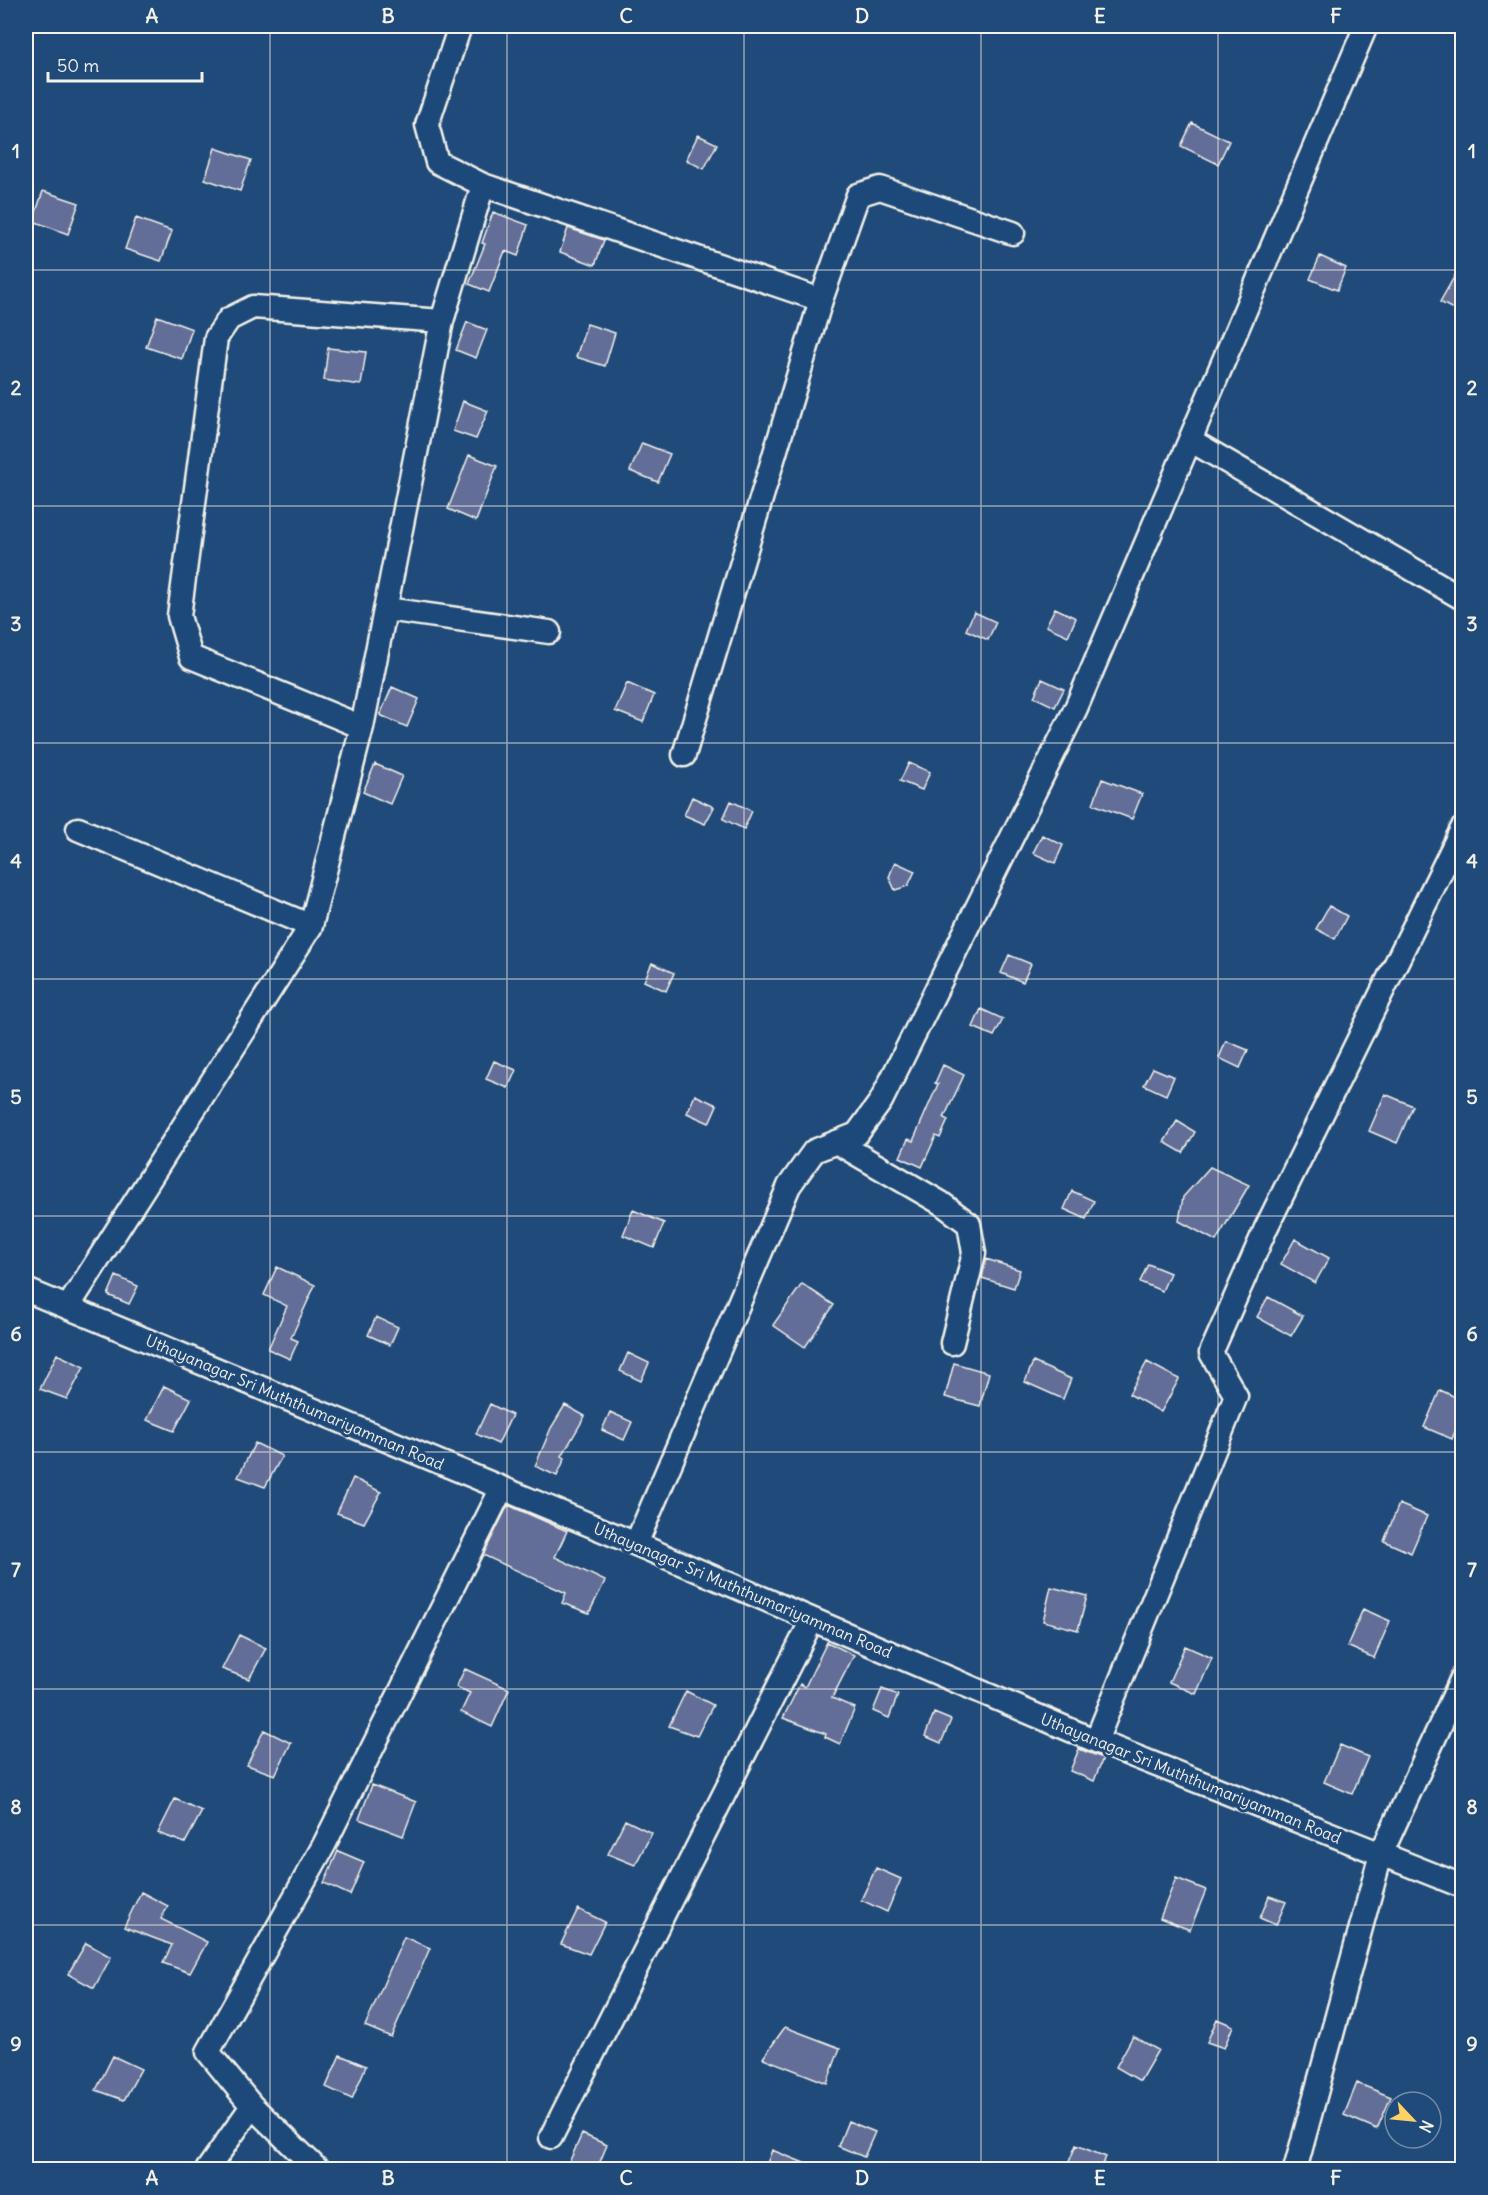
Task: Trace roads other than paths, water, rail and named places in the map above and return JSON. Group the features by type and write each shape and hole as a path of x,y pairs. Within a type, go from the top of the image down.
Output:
{"street":[{"path":"460,26 427,125 437,162 483,185 821,300"},
{"path":"636,1544 789,1186 814,1151 857,1134 881,1101 1076,708 1366,26"},
{"path":"68,1307 311,926 362,727 442,321 483,185"},
{"path":"684,755 821,300 858,195 880,188 1012,232"},
{"path":"362,727 191,657 179,616 216,338 229,319 253,307 442,321"},
{"path":"1190,440 1462,597"},
{"path":"386,609 549,632"},
{"path":"78,829 311,926"},
{"path":"1096,1741 1236,1396 1211,1353 1266,1228 1462,829"},
{"path":"836,1142 941,1203 969,1224 974,1253 952,1343"},
{"name":"Uthayanagar Sri Muththumariyamman Road","path":"26,1290 636,1544 1096,1741 1462,1886"},
{"path":"318,2169 252,2106 208,2052 324,1845 502,1488"},
{"path":"551,2137 812,1620"},
{"path":"1295,2169 1381,1854 1462,1678"},
{"path":"207,2169 252,2106"}]}
